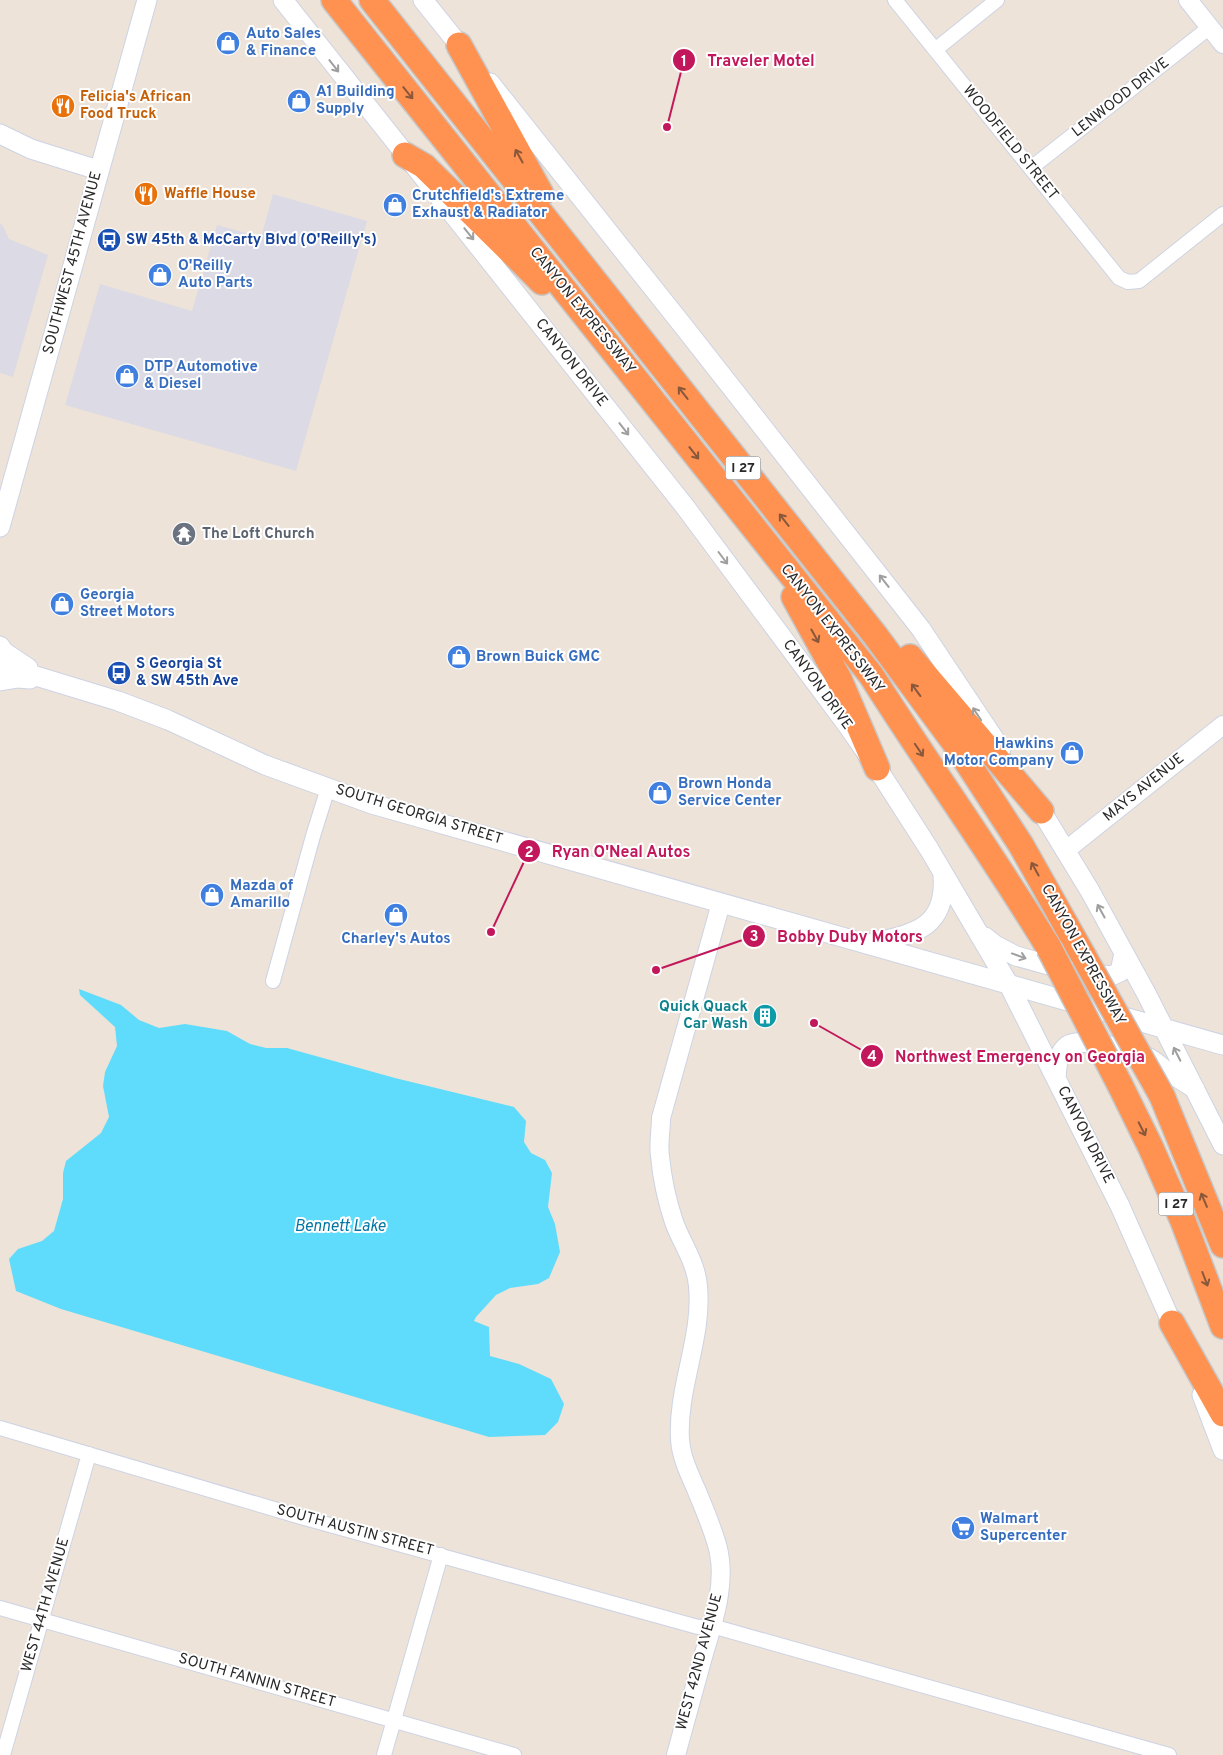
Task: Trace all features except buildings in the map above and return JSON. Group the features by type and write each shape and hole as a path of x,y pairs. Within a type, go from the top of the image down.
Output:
{"highway":[{"name":"CANYON EXPRESSWAY","path":"334,0 870,675 1014,889 1049,948 1152,1148 1183,1221 1223,1326"},
{"name":"CANYON EXPRESSWAY","path":"372,0 875,635 954,742 1021,845 1162,1096 1223,1245"},
{"path":"459,45 545,202 621,315"},
{"path":"405,155 424,166 620,359"},
{"path":"768,546 839,680 877,768"},
{"path":"808,550 834,570 894,637 1041,811"},
{"path":"1172,1323 1223,1414"}],"main road":[{"name":"SOUTHWEST 45TH AVENUE","path":"0,527 98,170 147,0"},
{"path":"141,22 156,0"},
{"name":"CANYON DRIVE","path":"282,0 686,508 877,768 943,873 1009,985 1120,1206 1172,1323 1223,1450"},
{"path":"423,0 690,334 920,628 1041,811 1090,891 1222,1138"},
{"path":"0,134 31,149 98,170"},
{"path":"0,646 4,652 20,663 52,680"},
{"name":"SOUTH GEORGIA STREET","path":"0,665 118,701 160,716 265,765 372,804 1223,1046"},
{"path":"0,681 18,678 52,680"},
{"path":"866,944 916,932 930,922 940,907 944,891 943,873"},
{"path":"978,931 994,945 1016,956 1070,971 1110,976 1117,974 1122,967 1124,953"},
{"path":"1056,1078 1062,1050 1068,1044 1091,1042 1128,1050 1149,1058 1196,1089"}],"street":[{"name":"WOODFIELD STREET","path":"895,0 1119,278 1128,282 1139,281 1223,214"},
{"path":"935,50 997,0"},
{"path":"1188,0 1223,44"},
{"name":"LENWOOD DRIVE","path":"1031,168 1210,27"},
{"name":"MAYS AVENUE","path":"1065,852 1223,725"},
{"path":"273,981 328,788"},
{"name":"WEST 42ND AVENUE","path":"676,1755 712,1626 721,1587 721,1568 718,1551 699,1495 685,1464 680,1440 680,1416 684,1387 699,1313 698,1284 692,1260 674,1223 665,1192 659,1154 661,1118 721,903"},
{"name":"SOUTH AUSTIN STREET","path":"0,1428 301,1517 698,1627 712,1626 1169,1755"},
{"name":"WEST 44TH AVENUE","path":"3,1755 89,1454"},
{"path":"384,1755 441,1555"},
{"name":"SOUTH FANNIN STREET","path":"0,1608 514,1755"}],"shaded area":[{"path":"273,194 367,221 296,471 65,405 100,284 192,311 217,225 261,237"},
{"path":"0,223 9,239 48,255 13,377 0,373"}],"water":[{"name":"Bennett Lake","path":"79,989 121,1005 139,1020 159,1028 185,1024 227,1031 250,1044 266,1048 287,1048 395,1078 514,1107 526,1121 524,1142 531,1153 545,1160 552,1173 548,1207 555,1224 560,1252 549,1278 538,1284 510,1288 496,1295 474,1321 489,1327 490,1356 519,1364 551,1379 564,1404 558,1422 545,1435 489,1437 61,1309 16,1291 9,1259 18,1249 42,1241 54,1231 63,1199 63,1173 66,1161 101,1133 109,1117 103,1086 105,1072 117,1046 115,1027 80,995"}],"place":[{"name":"Auto Sales & Finance","path":"228,43"},
{"name":"A1 Building Supply","path":"299,101"},
{"name":"Felicia's African Food Truck","path":"63,106"},
{"name":"Traveler Motel","path":"667,127"},
{"name":"Waffle House","path":"146,194"},
{"name":"Crutchfield's Extreme Exhaust & Radiator","path":"395,205"},
{"name":"SW 45th & McCarty Blvd (O'Reilly's)","path":"109,240"},
{"name":"O'Reilly Auto Parts","path":"160,275"},
{"name":"DTP Automotive & Diesel","path":"127,376"},
{"name":"The Loft Church","path":"184,534"},
{"name":"Georgia Street Motors","path":"62,604"},
{"name":"Brown Buick GMC","path":"459,657"},
{"name":"S Georgia St & SW 45th Ave","path":"119,673"},
{"name":"Hawkins Motor Company","path":"1072,753"},
{"name":"Brown Honda Service Center","path":"660,793"},
{"name":"Mazda of Amarillo","path":"212,895"},
{"name":"Charley's Autos","path":"396,915"},
{"name":"Ryan O'Neal Autos","path":"491,932"},
{"name":"Bobby Duby Motors","path":"656,970"},
{"name":"Quick Quack Car Wash","path":"765,1016"},
{"name":"Northwest Emergency on Georgia","path":"814,1023"},
{"name":"Walmart Supercenter","path":"963,1528"}]}
